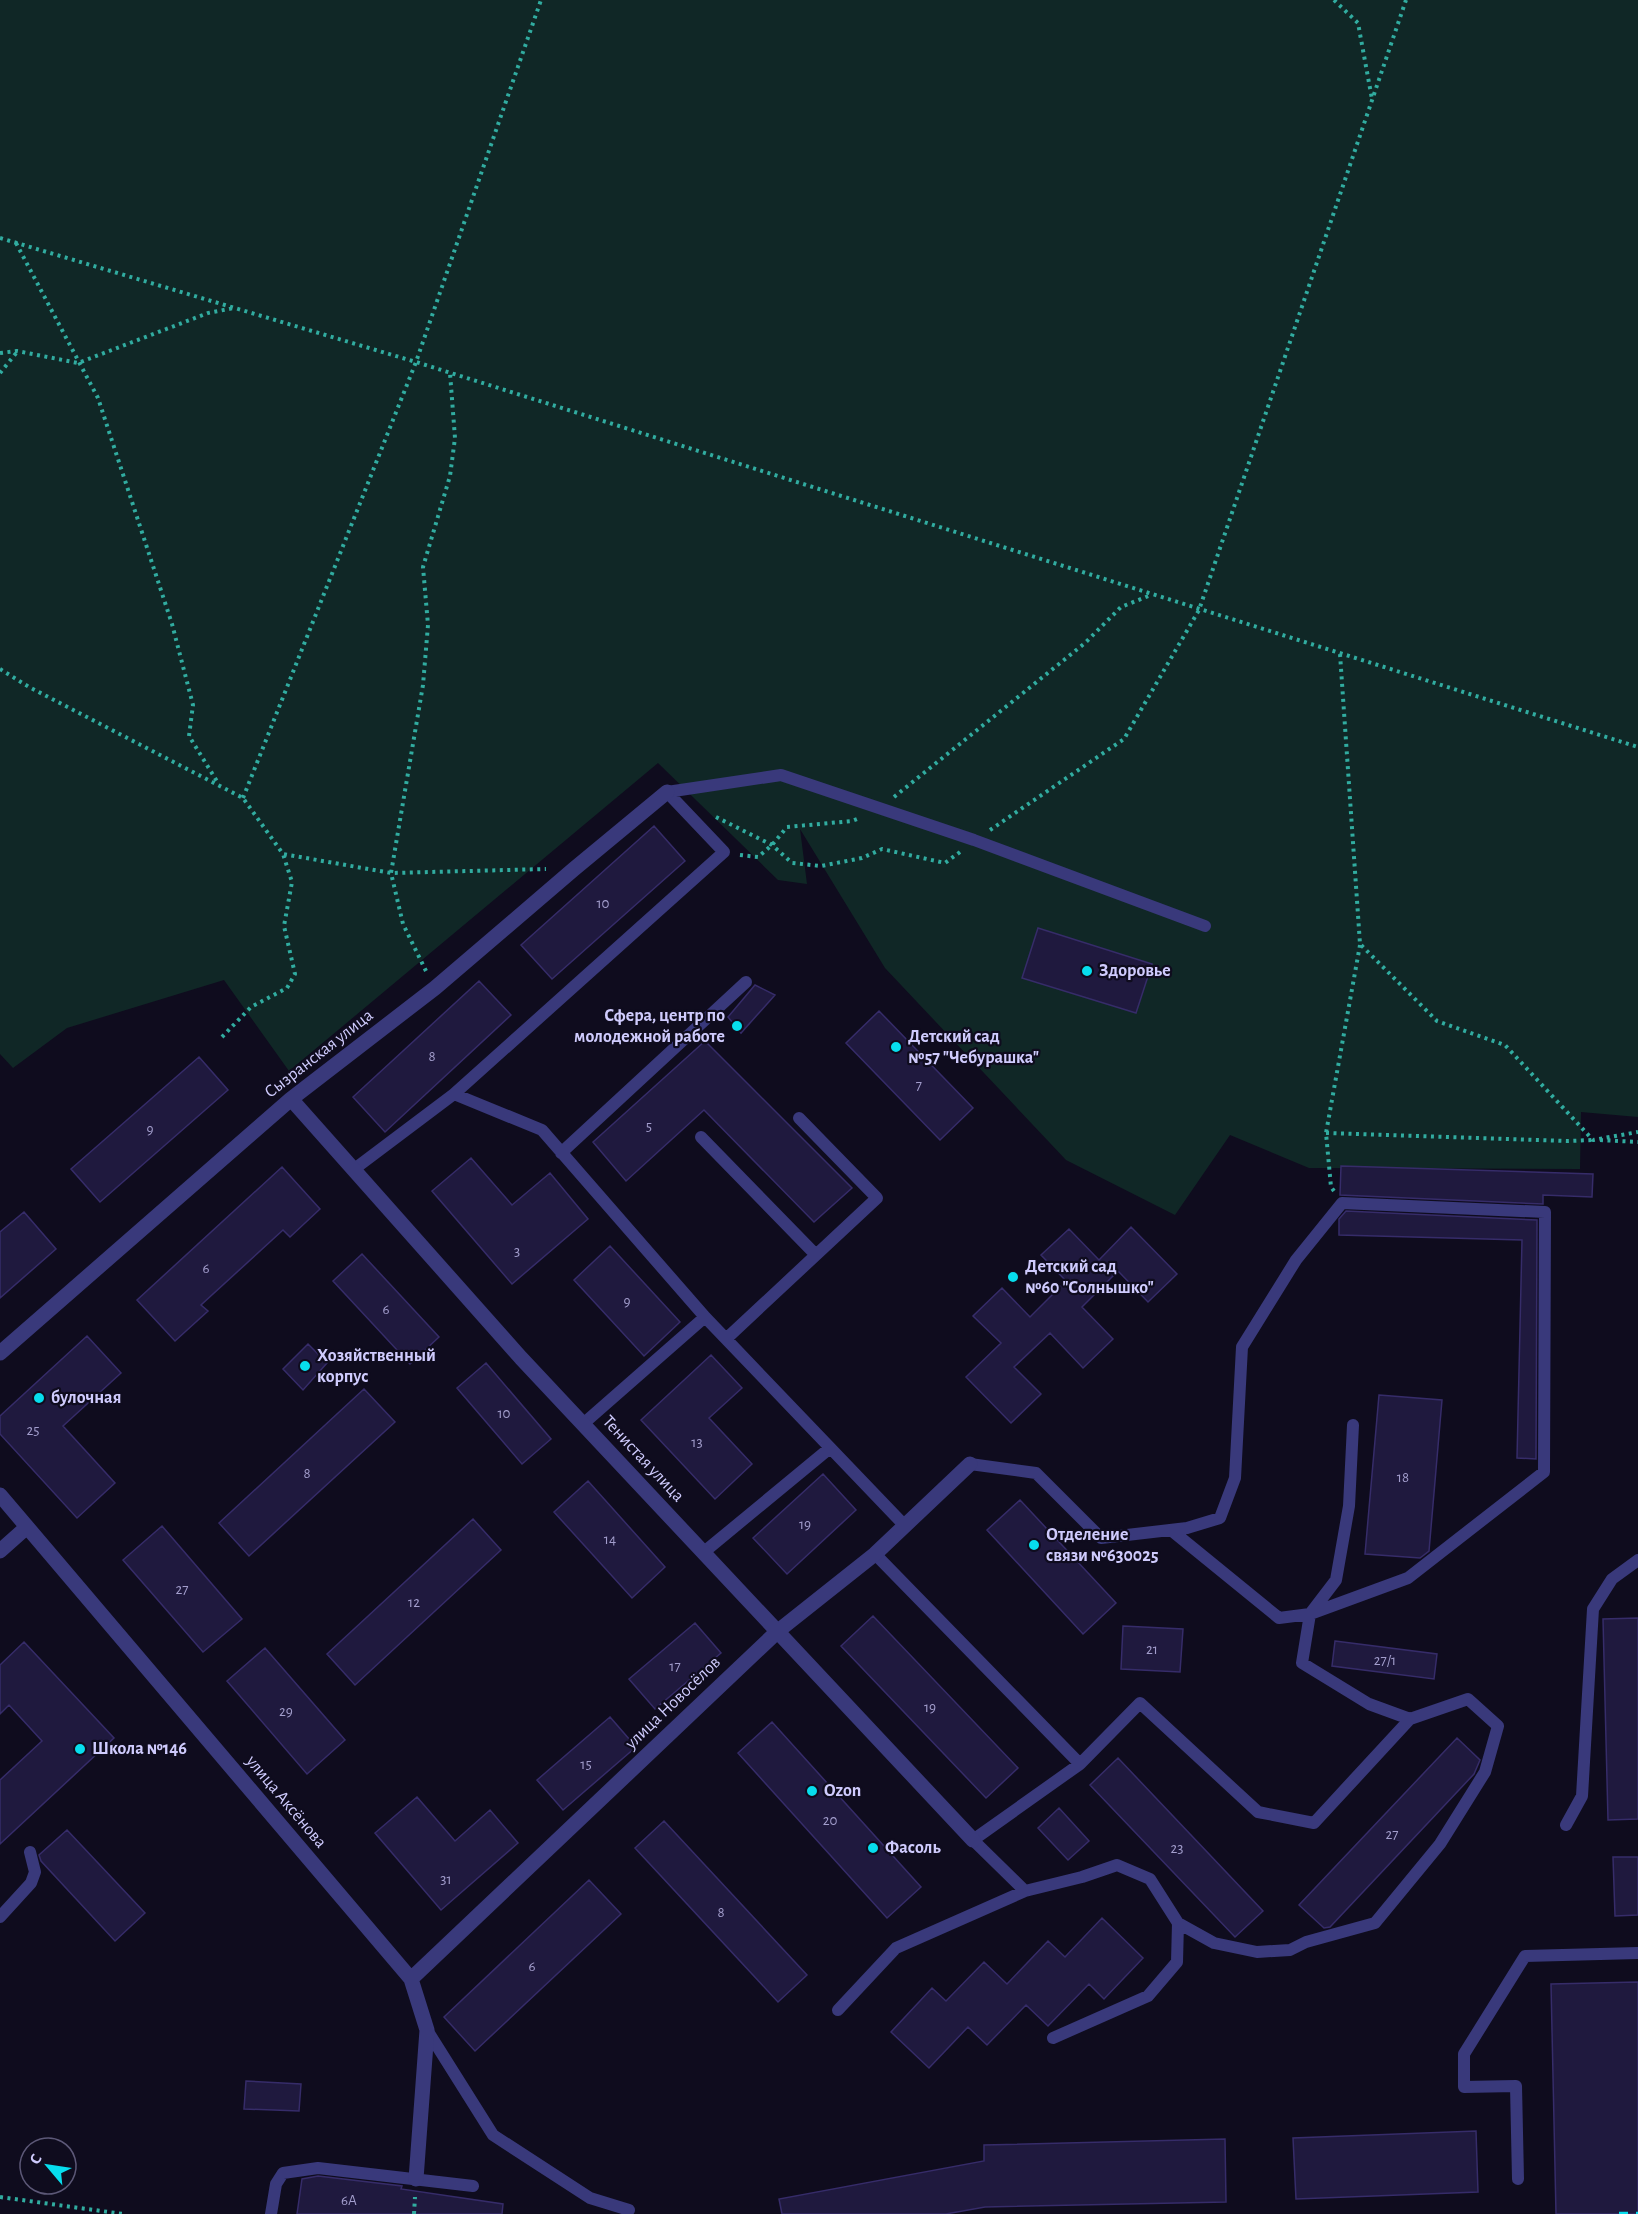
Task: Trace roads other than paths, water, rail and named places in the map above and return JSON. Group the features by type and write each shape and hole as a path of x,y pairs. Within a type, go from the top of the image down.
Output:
{"street":[{"name":"Сызранская улица","path":"0,1353 291,1099 435,988 667,792"},
{"name":"Тенистая улица","path":"291,1099 521,1358 973,1840"},
{"name":"улица Новосёлов","path":"411,1979 778,1631 875,1554 970,1464"},
{"name":"улица Аксёнова","path":"0,1496 411,1979 427,2030 416,2180"},
{"path":"0,1551 27,1527"}],"lane":[{"path":"667,792 781,775 974,840 1205,926"},
{"path":"354,1170 454,1094 724,852 667,792"},
{"path":"561,1153 746,982"},
{"path":"454,1094 542,1130 705,1317 904,1526"},
{"path":"726,1339 877,1198 799,1118"},
{"path":"701,1137 816,1255"},
{"path":"970,1464 1036,1473 1101,1538 1187,1528 1220,1518 1235,1478 1242,1347 1296,1260 1342,1203 1545,1212 1544,1472 1408,1578 1310,1614 1279,1618 1171,1530"},
{"path":"584,1424 705,1317"},
{"path":"1353,1425 1349,1506 1336,1580 1310,1614 1302,1663 1369,1704 1410,1719"},
{"path":"704,1552 830,1448"},
{"path":"875,1554 1080,1764"},
{"path":"1566,1825 1582,1796 1593,1609 1612,1579 1638,1560"},
{"path":"838,2010 896,1948 1025,1891 1082,1877 1118,1865 1150,1879 1178,1923 1214,1943 1257,1952 1290,1950 1306,1942 1375,1923 1440,1844 1485,1772 1498,1726 1468,1699 1410,1719 1314,1823 1257,1812 1140,1703 1080,1764 973,1840 1025,1891"},
{"path":"0,1917 31,1883 35,1872 30,1852"},
{"path":"1053,2038 1148,1996 1177,1962 1178,1923"},
{"path":"1518,2180 1516,2085 1464,2086 1464,2054 1525,1956 1638,1953"},
{"path":"427,2030 493,2135 590,2198 629,2210"},
{"path":"271,2214 276,2184 283,2173 318,2168 473,2186"}],"railway":[{"path":"1619,2214 1638,2214"}],"place":[{"name":"Здоровье","path":"1087,971"},
{"name":"Сфера, центр по молодежной работе","path":"737,1026"},
{"name":"Детский сад №57 \"Чебурашка\"","path":"896,1047"},
{"name":"Детский сад №60 \"Солнышко\"","path":"1013,1277"},
{"name":"Хозяйственный корпус","path":"305,1366"},
{"name":"булочная","path":"39,1398"},
{"name":"Отделение связи №630025","path":"1034,1545"},
{"name":"Школа №146","path":"80,1749"},
{"name":"Ozon","path":"812,1791"},
{"name":"Фасоль","path":"873,1848"}]}
